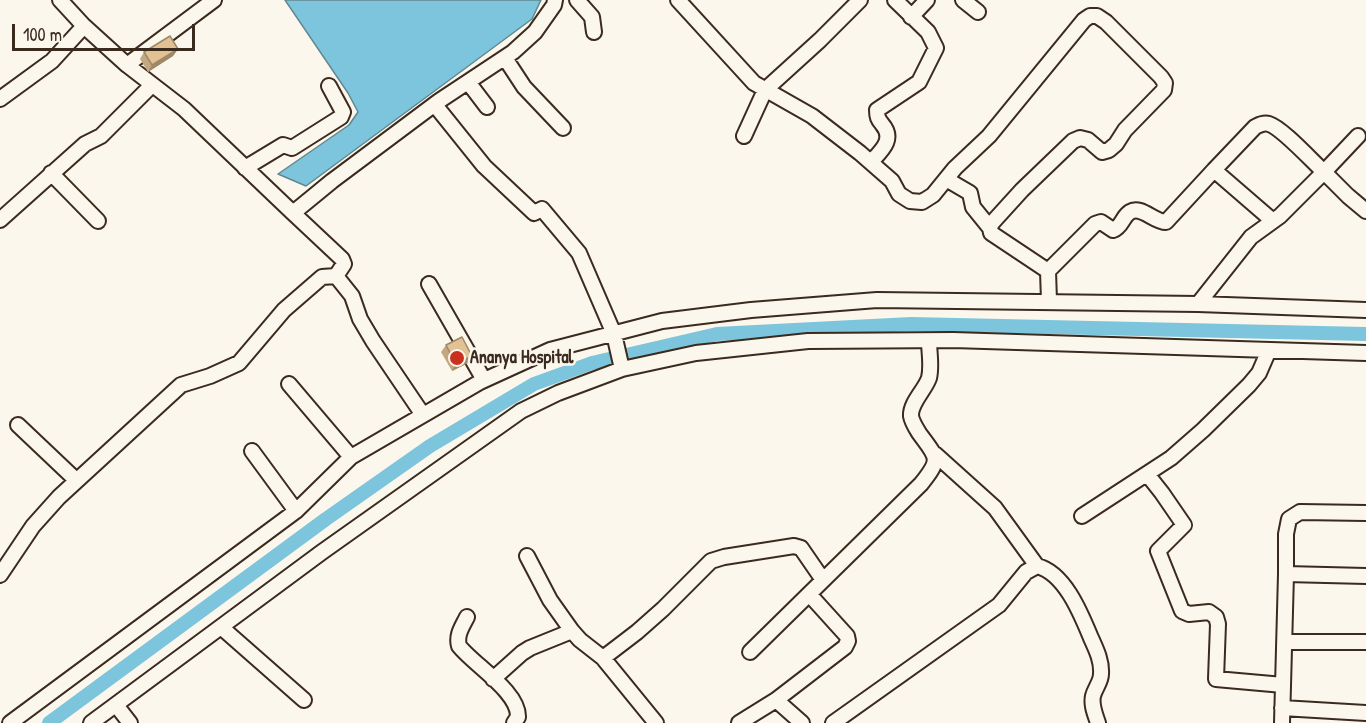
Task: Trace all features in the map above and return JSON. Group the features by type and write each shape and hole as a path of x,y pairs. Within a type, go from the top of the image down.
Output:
{"street":[{"path":"127,64 214,0"},
{"path":"293,213 332,181 435,105 505,58 535,32 554,5 555,0"},
{"path":"577,0 592,17 594,32"},
{"path":"678,0 754,83 812,116 871,162 892,181 899,194 910,201 921,202 933,195 955,168 989,136 1060,47 1090,16 1097,16 1106,22 1161,77 1165,83 1164,90 1109,150 1102,152 1088,140 1080,138 1073,141 1022,190 990,228"},
{"path":"744,136 765,90 860,0"},
{"path":"871,162 889,139 888,132 877,118 877,110 919,82 936,48 928,32 895,0"},
{"path":"911,17 927,0"},
{"path":"963,0 978,12"},
{"path":"69,3 84,26 152,85 184,109 342,259 344,264 336,276"},
{"path":"0,99 52,61 84,26"},
{"path":"505,58 524,87 563,128"},
{"path":"468,82 487,107"},
{"path":"0,220 85,144 101,136 152,85"},
{"path":"245,168 283,145 292,148 340,117 343,112 341,106 329,86"},
{"path":"435,105 484,166 534,213 542,209 579,253 615,338 621,366"},
{"path":"1049,301 1048,271 1095,224 1101,222 1113,230 1118,228 1127,214 1133,210 1140,210 1160,222 1166,222 1261,123 1268,123 1278,129 1366,211"},
{"path":"1198,304 1251,237 1273,221 1324,172 1358,135"},
{"path":"1214,170 1273,221"},
{"path":"51,173 98,221"},
{"path":"946,179 970,193 973,207 990,228 991,233 1048,271"},
{"path":"336,276 352,296 360,319 423,415"},
{"path":"0,574 33,526 76,480 182,385 239,363 284,310 322,277 336,276"},
{"path":"429,284 484,380"},
{"path":"0,714 9,723 296,511 351,457 484,380 550,350 615,338 662,321 751,310 876,300 1198,304 1366,310"},
{"path":"929,340 928,378 912,410 911,417 935,454 995,508 1037,566 1056,578 1079,607 1099,658 1101,673 1093,701 1098,723"},
{"path":"91,723 322,552 521,411 621,366 696,353 808,341 929,340 1366,353"},
{"path":"1082,516 1171,458 1233,402 1258,373 1269,350"},
{"path":"289,384 351,457"},
{"path":"18,425 76,480"},
{"path":"252,451 296,511"},
{"path":"750,652 921,484 933,470 936,461 935,454"},
{"path":"1147,474 1184,525 1158,551 1182,611 1190,614 1209,612 1216,617 1218,624 1216,680 1283,685"},
{"path":"1282,723 1286,534 1289,519 1300,512 1366,513"},
{"path":"603,658 663,609 711,561 794,546 801,548 823,580"},
{"path":"527,556 550,600 572,631 603,658 656,723"},
{"path":"833,723 999,605 1026,572 1037,566"},
{"path":"1286,574 1366,576"},
{"path":"739,723 776,700 842,649 848,641 847,636 809,594"},
{"path":"467,617 457,639 459,646 494,679 516,705 518,717 514,723"},
{"path":"221,627 304,700"},
{"path":"494,679 522,653 537,644 556,639 572,631"},
{"path":"1285,642 1366,642"},
{"path":"776,700 802,723"},
{"path":"116,705 130,723"},
{"path":"1282,708 1366,713"}],"water":[{"path":"285,0 541,0 532,19 306,186 278,174 349,125 358,112 348,93"}],"building":[{"path":"170,36 178,49 152,65 144,52"},
{"path":"462,337 472,356 456,364 446,345"}],"waterway":[{"path":"49,723 326,519 430,446 534,384 592,363 717,334 911,324 1366,334"}],"place":[{"name":"Ananya Hospital","path":"457,358"}]}
